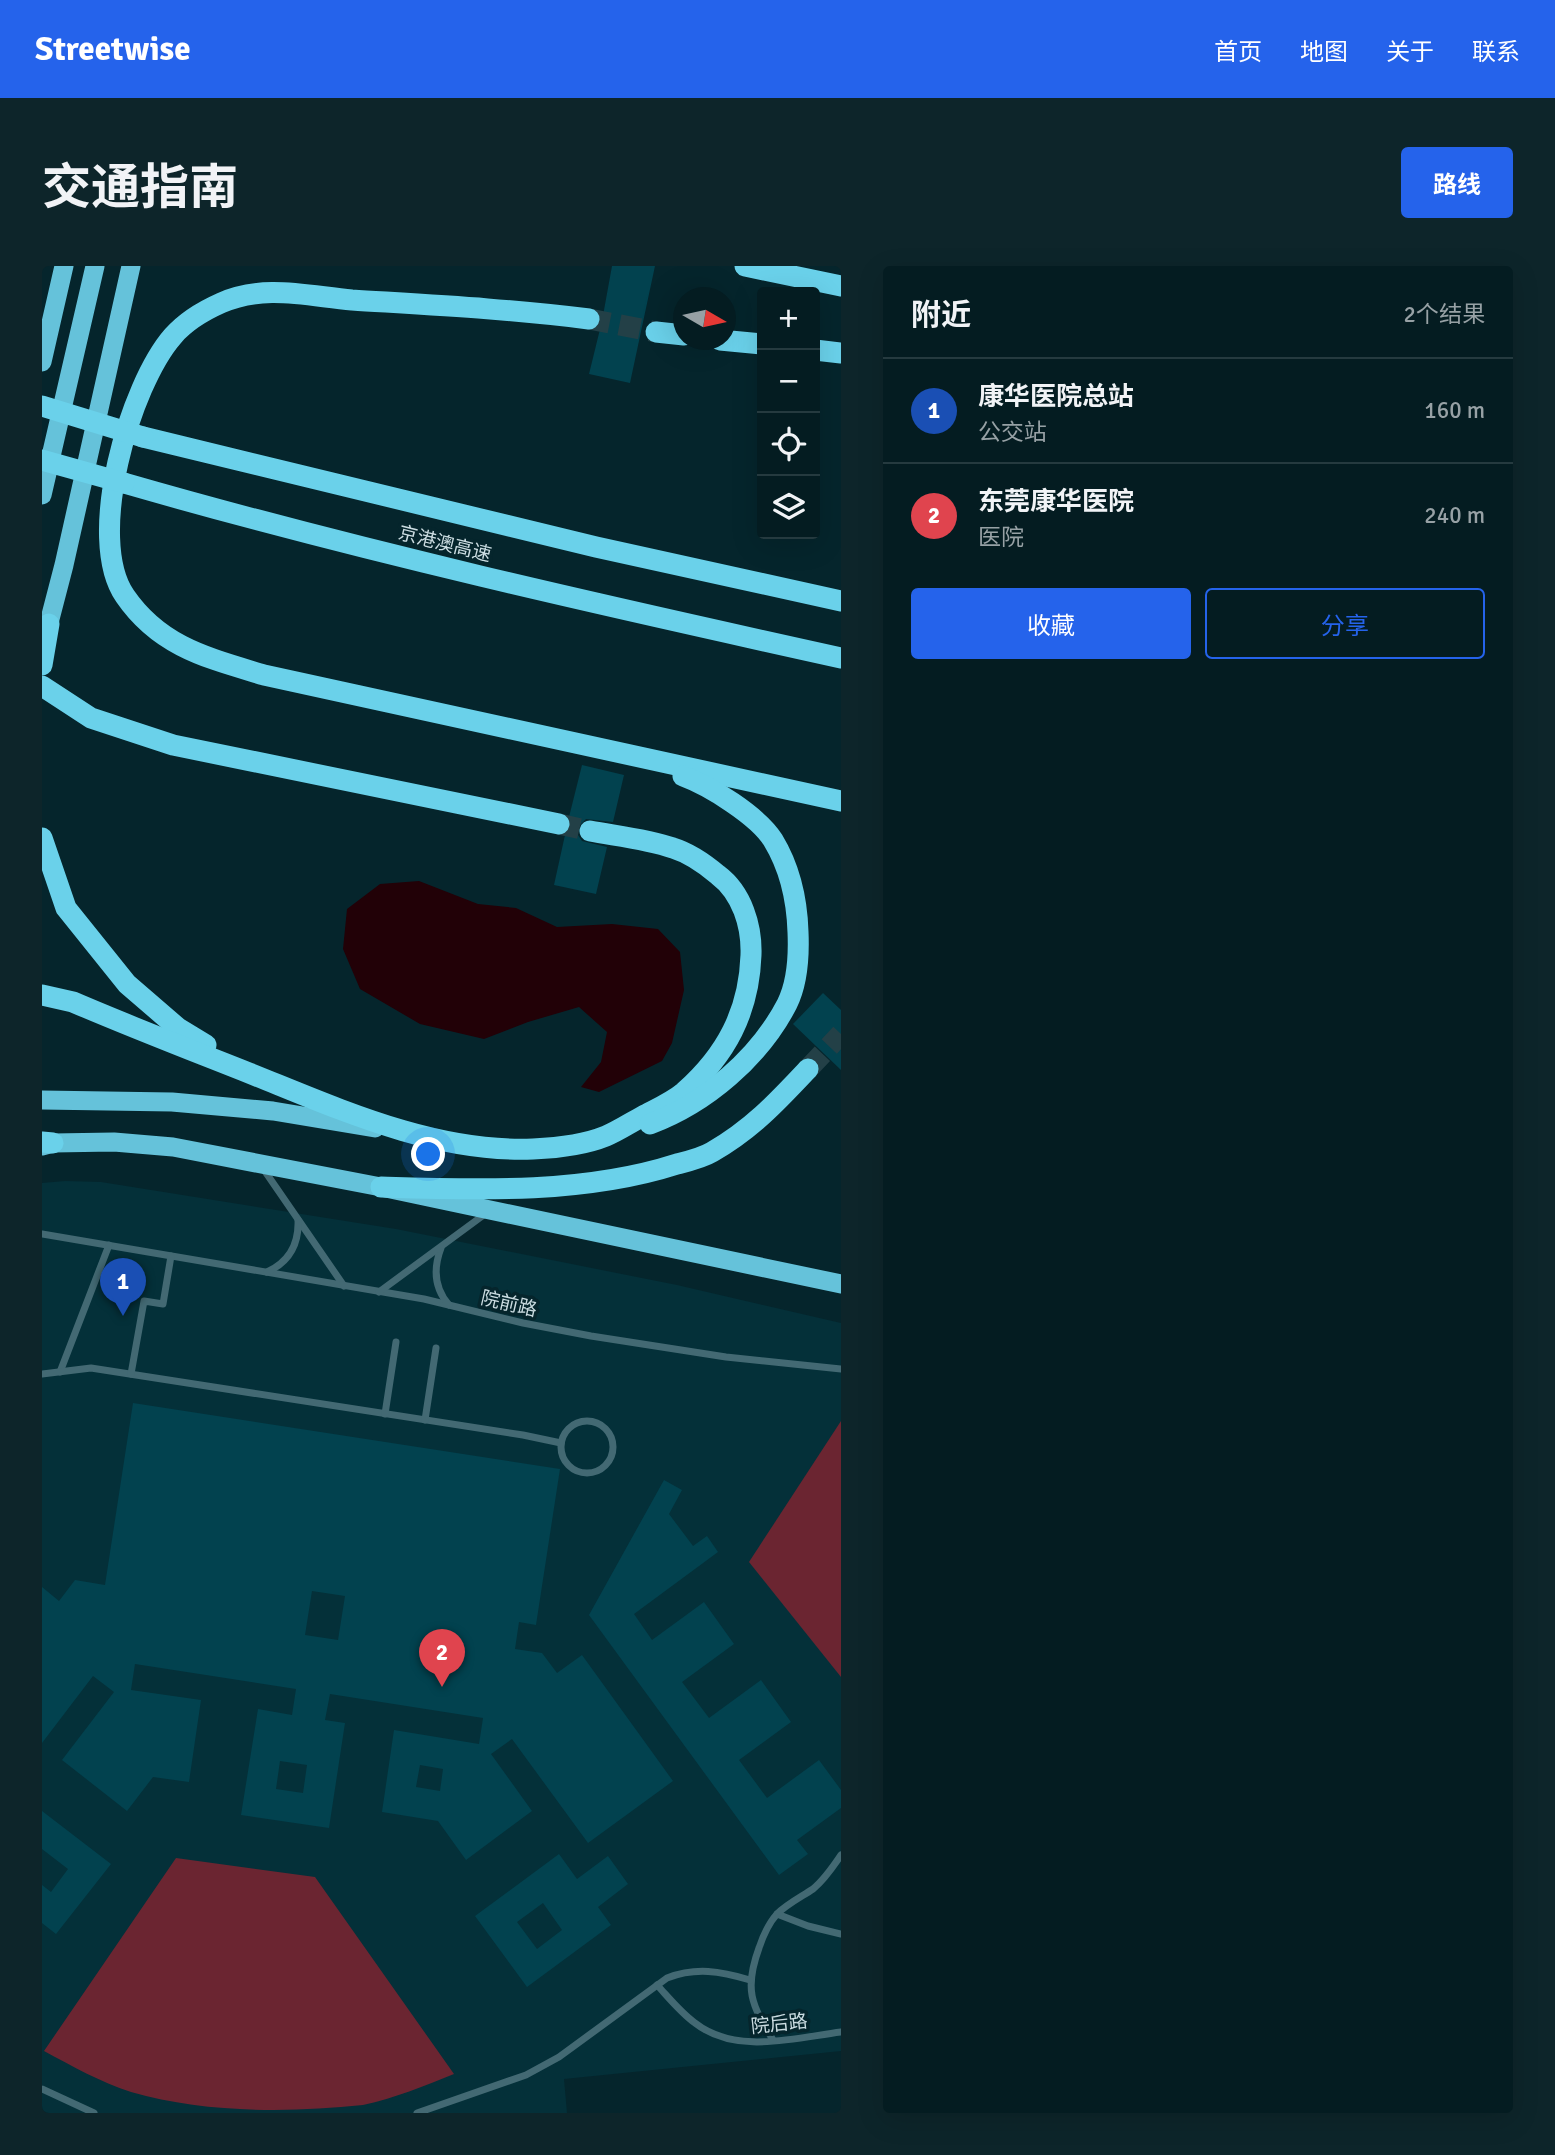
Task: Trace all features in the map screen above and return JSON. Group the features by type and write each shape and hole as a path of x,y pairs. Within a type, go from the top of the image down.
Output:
{"highway":[{"path":"42,362 64,266"},
{"path":"42,495 95,266"},
{"path":"42,665 131,266"},
{"path":"745,266 841,286"},
{"path":"589,319 525,311 289,292 259,292 223,302 194,317 173,337 155,364 121,450 110,505 109,535 113,563 122,593 139,615 164,637 203,657 264,675 841,801"},
{"path":"656,332 673,334"},
{"path":"736,342 757,344"},
{"path":"820,351 841,353"},
{"name":"京港澳高速","path":"42,406 143,437 596,547 841,601"},
{"name":"京港澳高速","path":"42,460 236,515 625,610 841,657"},
{"path":"42,645 49,624"},
{"path":"42,686 91,718 173,746 559,824"},
{"path":"42,1100 172,1102 273,1111 484,1146 531,1149 560,1147 604,1137 676,1115 720,1084 759,1048 788,1002 799,960 797,910 790,877 772,838 734,802 689,778 612,751"},
{"path":"590,831 673,848 696,859 720,877 735,893 746,916 752,943 751,971 745,1004 729,1040 712,1063 682,1094 604,1137"},
{"path":"42,838 66,908 127,984 178,1028 255,1076"},
{"path":"42,995 73,1002 325,1104 418,1136"},
{"path":"382,1187 496,1188 579,1183 653,1172 710,1154 758,1121 808,1069"},
{"path":"46,1144 114,1142 173,1147 382,1187 841,1284"}],"lane":[{"path":"259,1164 344,1286"},
{"path":"379,1292 490,1211"},
{"path":"267,1272 281,1264 292,1251 297,1236 298,1219"},
{"name":"院前路","path":"42,1234 379,1292 523,1323 658,1347 841,1369"},
{"path":"60,1371 109,1245"},
{"path":"441,1247 436,1264 436,1282 449,1306"},
{"path":"131,1374 144,1301 163,1304 171,1256"},
{"path":"385,1414 396,1342"},
{"path":"425,1420 436,1348"},
{"path":"42,1374 91,1368 561,1443"},
{"path":"587,1420 607,1430 611,1436 613,1451 607,1465 587,1473 572,1469 567,1464 561,1443 573,1424 587,1420"},
{"path":"774,2040 756,2009 750,1980 766,1929 777,1913 816,1886 841,1855"},
{"path":"777,1913 808,1926 841,1934"},
{"path":"417,2113 526,2074 559,2057 667,1978 685,1971 707,1970 750,1980"},
{"name":"院后路","path":"657,1985 695,2023 713,2035 727,2040 743,2043 841,2032"},
{"path":"42,2089 94,2113"}],"shaded area":[{"path":"419,881 478,904 516,908 557,927 612,924 658,929 680,952 684,990 672,1043 662,1061 599,1092 581,1087 601,1062 607,1032 579,1007 484,1039 420,1024 360,989 343,949 347,909 380,884"},
{"path":"101,1182 396,1229 677,1285 841,1323 841,2051 564,2079 567,2113 42,2113 42,1183"},
{"path":"841,1421 841,1677 749,1562"},
{"path":"176,1858 315,1877 454,2074 363,2105 246,2109 187,2104 131,2092 97,2079 44,2051"}],"building":[{"path":"612,266 655,266 630,383 589,374"},
{"path":"582,765 624,775 613,822 586,819 577,828 582,841 607,847 596,894 554,885 565,835 572,827 569,817"},
{"path":"823,993 841,1010 841,1070 793,1024"},
{"path":"133,1403 560,1469 536,1625 519,1622 515,1649 542,1653 557,1673 582,1655 673,1781 588,1843 512,1739 491,1754 532,1811 466,1860 438,1821 382,1812 394,1730 479,1744 483,1718 330,1694 325,1720 345,1723 329,1828 241,1815 258,1709 292,1715 296,1689 135,1664 131,1690 201,1700 189,1782 153,1777 127,1811 62,1760 114,1692 93,1676 42,1743 42,1587 59,1601 75,1580 105,1585","holes":["312,1591 345,1596 338,1640 305,1635","280,1761 307,1765 303,1793 276,1789","420,1765 443,1769 440,1791 416,1787"]},
{"path":"664,1480 682,1490 669,1514 693,1546 707,1536 718,1552 634,1614 652,1640 704,1602 734,1644 682,1682 709,1718 761,1680 791,1722 739,1760 767,1798 819,1760 841,1790 841,1808 797,1840 808,1854 779,1875 589,1615"},
{"path":"42,1811 111,1864 56,1934 42,1923 42,1885 51,1892 68,1869 42,1849"},
{"path":"559,1854 577,1879 608,1856 628,1884 598,1907 611,1925 527,1987 475,1916","holes":["543,1903 562,1930 537,1949 517,1922"]}],"tunnel":[{"path":"589,319 656,332"},
{"path":"559,824 590,831"},
{"path":"808,1069 841,1034"}],"place":[{"name":"康华医院总站","path":"123,1316"},
{"name":"东莞康华医院","path":"442,1687"}]}
